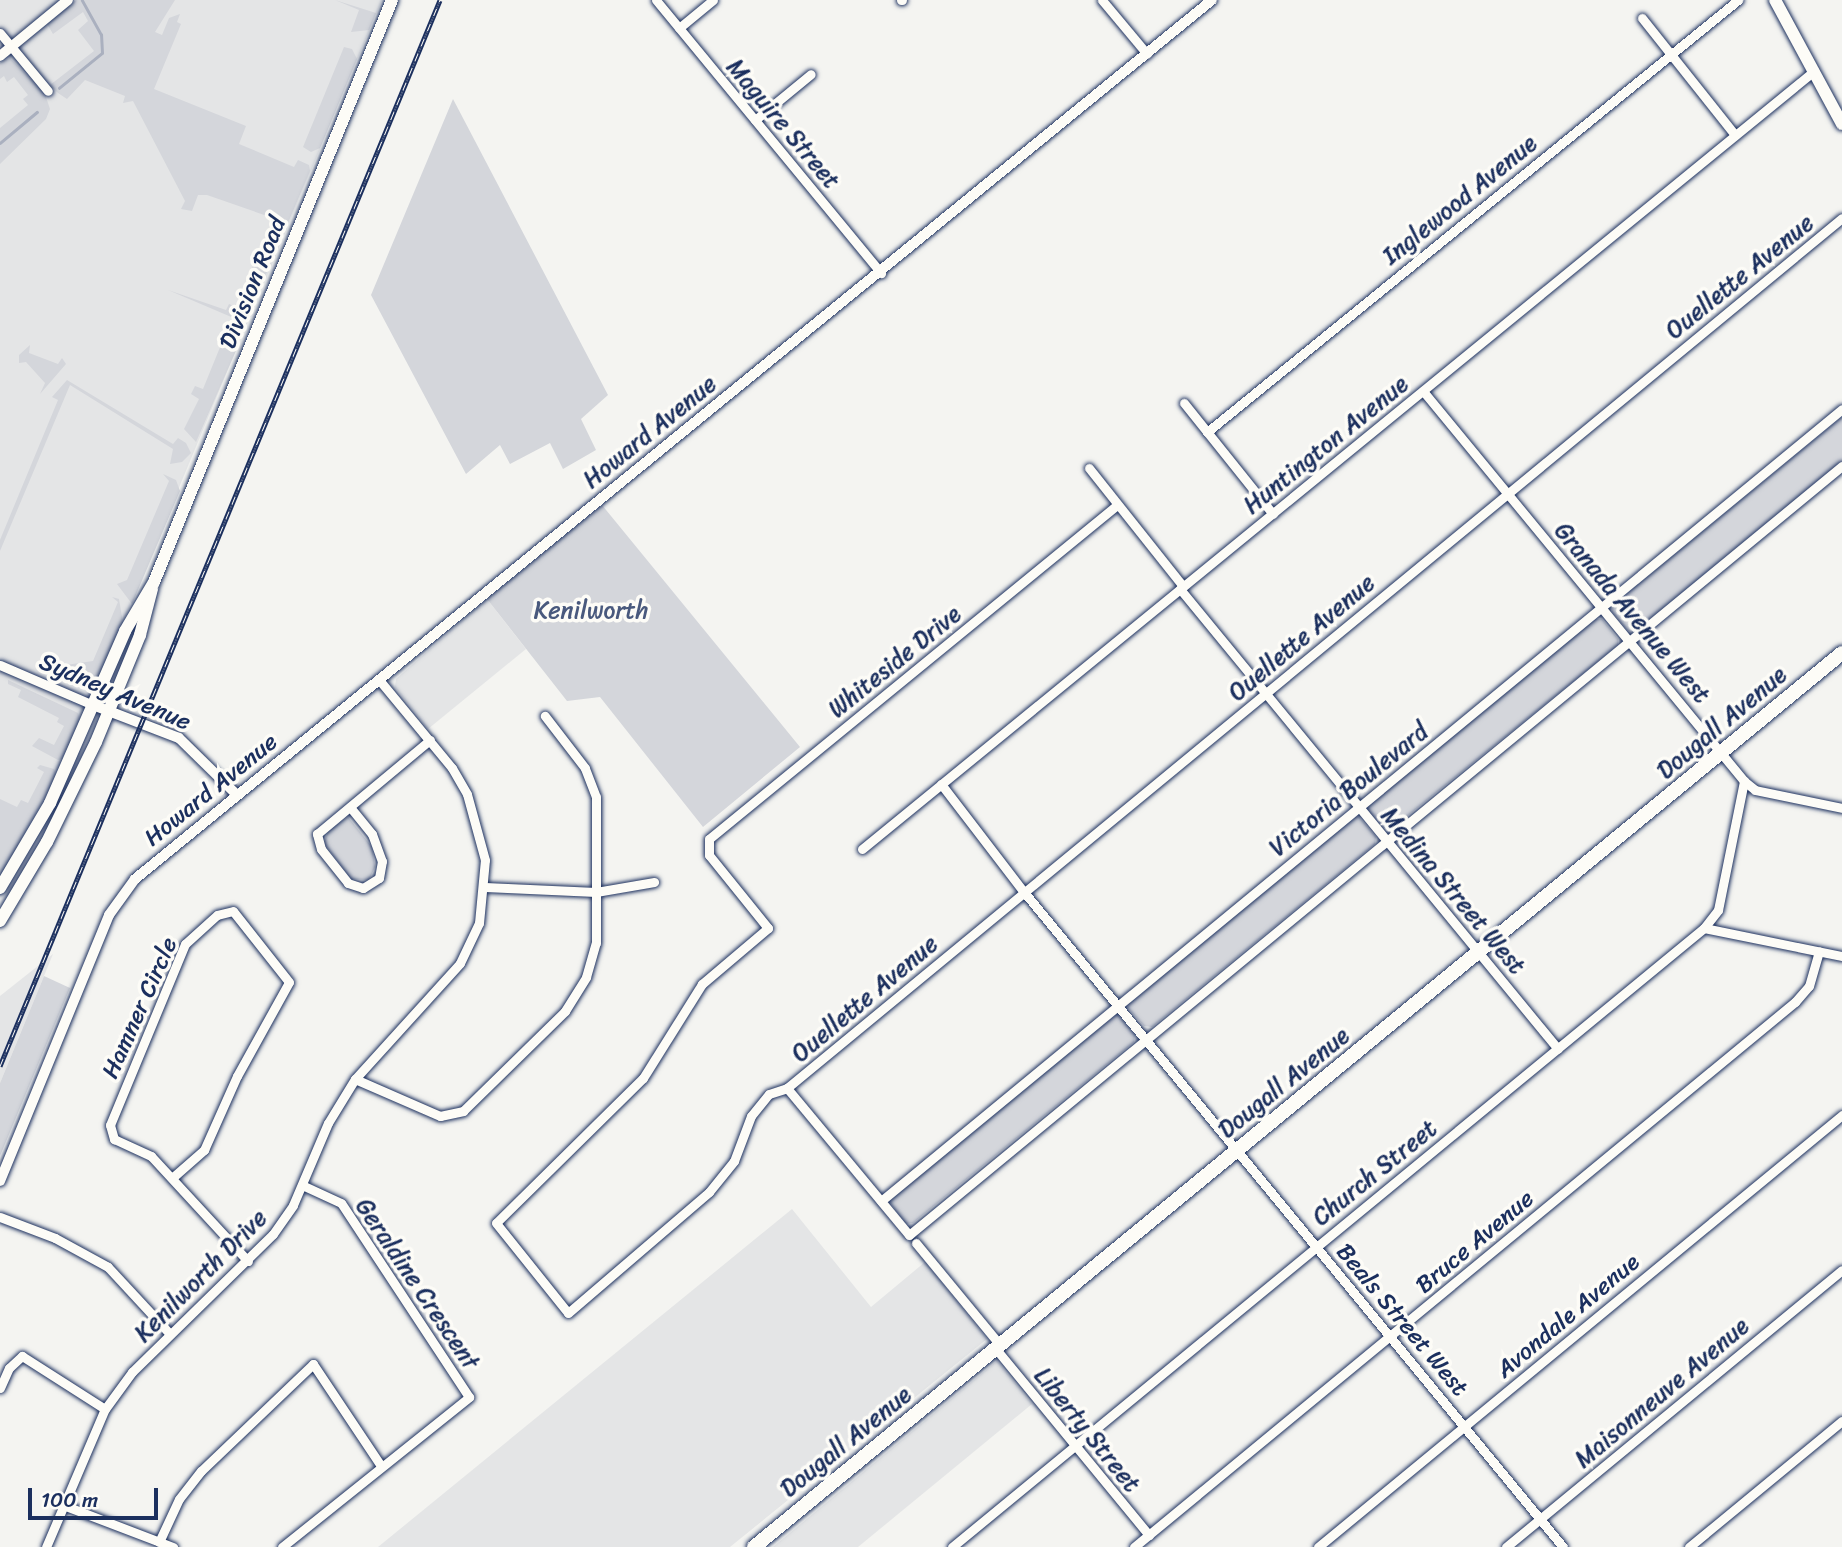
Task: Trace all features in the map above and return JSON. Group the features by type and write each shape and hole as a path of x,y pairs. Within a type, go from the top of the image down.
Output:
{"main road":[{"name":"Division Road","path":"0,888 37,827 129,623 154,582 392,0"},
{"path":"1775,0 1842,124"},
{"name":"Division Road","path":"0,921 47,842 109,710 144,626 154,582"},
{"name":"Dougall Avenue","path":"754,1547 1842,653"}],"street":[{"path":"0,56 68,0"},
{"name":"Maguire Street","path":"656,0 881,272"},
{"path":"679,28 713,0"},
{"path":"1102,0 1147,54"},
{"name":"Howard Avenue","path":"0,1181 117,898 237,796 1212,0"},
{"name":"Inglewood Avenue","path":"1207,432 1738,0"},
{"path":"1642,18 1735,135"},
{"path":"0,33 48,91"},
{"name":"Huntington Avenue","path":"862,849 1814,71"},
{"path":"755,120 811,74"},
{"name":"Ouellette Avenue","path":"709,855 768,928 702,984 643,1078 496,1223 568,1313 689,1214 734,1161 757,1105 787,1088 1842,218"},
{"name":"Granada Avenue West","path":"1423,391 1744,781 1755,790 1842,808"},
{"path":"1184,403 1272,514"},
{"name":"Victoria Boulevard","path":"881,1201 1842,409"},
{"path":"787,1088 909,1235 1842,466"},
{"name":"Medina Street West","path":"1089,468 1265,694 1558,1049"},
{"name":"Whiteside Drive","path":"709,855 709,839 1117,505"},
{"name":"Sydney Avenue","path":"0,666 179,738 237,796"},
{"name":"Kenilworth Drive","path":"46,1547 105,1409 132,1371 273,1234 302,1185 328,1123 355,1079 460,963 479,923 485,887 481,834 467,794 430,740 380,681"},
{"path":"355,1079 440,1116 463,1111 565,1011 586,977 596,943 596,797 585,768 545,716"},
{"path":"350,807 372,834 382,861 379,878 363,888 348,883 321,849 317,834 430,740"},
{"name":"Church Street","path":"952,1547 1704,928 1718,910 1744,781"},
{"name":"Beals Street West","path":"941,784 1024,892 1563,1547"},
{"path":"485,887 596,892 654,882"},
{"name":"Hamner Circle","path":"172,1178 204,1150 237,1076 289,982 233,911 217,915 185,944 110,1125 114,1139 150,1156 248,1261"},
{"path":"1704,928 1842,956"},
{"name":"Bruce Avenue","path":"1134,1547 1795,1002 1809,986 1819,951"},
{"name":"Avondale Avenue","path":"1318,1547 1842,1115"},
{"name":"Geraldine Crescent","path":"282,1547 469,1397 341,1203 302,1185"},
{"path":"0,1217 55,1238 108,1267 170,1334"},
{"name":"Liberty Street","path":"916,1243 1075,1446 1149,1535"},
{"name":"Maisonneuve Avenue","path":"1506,1547 1842,1270"},
{"path":"0,1388 9,1368 22,1356 105,1409"},
{"path":"159,1542 179,1499 201,1471 313,1364 381,1466"},
{"path":"1689,1547 1842,1421"},
{"path":"63,1505 173,1547"}],"shaded area":[{"path":"0,0 60,0 0,50"},
{"path":"76,0 382,0 83,718 42,809 0,877 0,63"},
{"path":"487,599 526,649 428,729 395,687 396,679"},
{"path":"53,954 0,1083 0,996"},
{"path":"792,1209 871,1307 925,1262 987,1339 730,1547 378,1547"},
{"path":"997,1361 1032,1404 858,1547 773,1547"}],"green space":[{"path":"76,0 175,0 155,32 162,35 169,18 180,14 177,22 181,24 154,89 246,126 239,144 294,167 298,160 309,165 310,171 247,319 236,319 168,290 226,310 229,304 236,307 273,218 207,195 198,195 192,211 181,209 185,201 133,101 123,103 125,96 85,80 67,99 50,85 94,51 78,30 88,21 83,12 53,34 47,24"},
{"path":"335,0 376,13 369,30 351,32 359,10"},
{"path":"344,47 352,49 357,59 320,148 311,152 303,147"},
{"path":"10,58 45,94 50,109 46,119 0,164 0,128 28,105 23,99 28,95 14,77 7,82 4,76 0,79 0,63"},
{"path":"453,99 608,395 581,419 596,450 563,469 550,443 510,464 500,445 466,474 371,295"},
{"path":"231,333 238,346 196,442 184,429 199,399 191,394 195,386 203,389 225,335"},
{"path":"30,345 29,353 58,364 62,358 66,364 40,394 45,383 26,362 19,363 19,355"},
{"path":"67,380 173,444 178,438 186,443 191,453 182,462 170,464 173,449 70,385 0,551 0,540 58,400 52,397"},
{"path":"1842,417 1842,461 1634,632 1628,631 1612,612 1613,605"},
{"path":"163,474 176,480 180,491 132,604 117,584 127,580 169,481"},
{"name":"Kenilworth","path":"602,505 800,747 703,827 600,697 567,701 487,599"},
{"path":"112,597 119,599 123,623 98,680 89,688 61,678 66,665 93,661 118,602"},
{"path":"1595,619 1602,619 1618,639 1618,645 1390,830 1383,830 1368,812 1368,803"},
{"path":"8,680 78,713 80,719 65,758 58,760 32,746 39,738 54,745 64,726 57,722 59,718 18,697 21,690 8,684"},
{"path":"40,765 54,769 57,776 0,877 0,799 17,807 21,800 28,803 44,772 37,768"},
{"path":"348,817 372,847 375,867 369,880 351,879 324,843 328,831"},
{"path":"1353,817 1359,817 1376,837 1375,844 1152,1027 1144,1026 1128,1008 1129,1001"},
{"path":"44,976 70,988 0,1156 0,1083"},
{"path":"1112,1015 1118,1015 1135,1035 1134,1042 913,1223 905,1224 888,1199"}],"waterway":[{"path":"59,88 102,53 101,35 82,1"},
{"path":"0,143 37,112"}],"railway":[{"path":"0,1066 440,0"}]}
